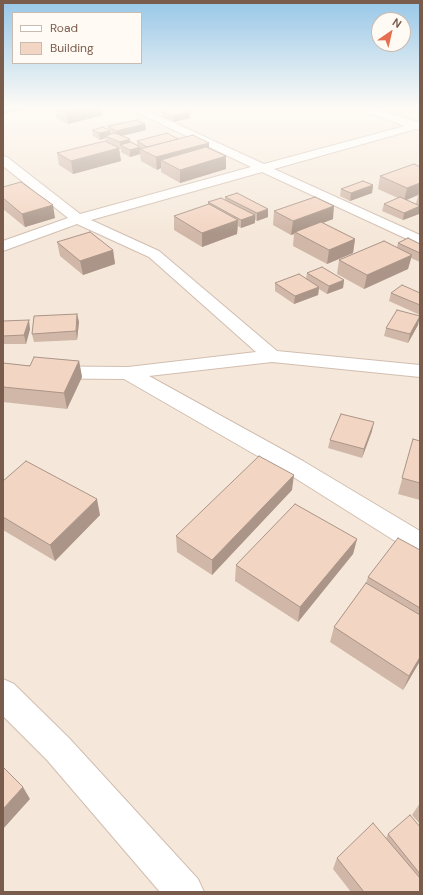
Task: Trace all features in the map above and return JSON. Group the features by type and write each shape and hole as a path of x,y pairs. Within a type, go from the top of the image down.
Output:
{"street":[{"path":"223,150 420,241"},
{"path":"3,246 78,219 330,150"},
{"path":"3,160 78,219 154,254 272,356"},
{"path":"3,372 128,372 272,356 420,371"},
{"path":"128,372 295,467 420,544"},
{"path":"3,694 58,749 185,892"}],"shaded area":[{"path":"3,150 420,150 420,892 3,892"}],"building":[{"path":"70,150 112,150 71,161 57,153"},
{"path":"142,150 183,150 156,157"},
{"path":"196,150 212,150 226,156 180,170 161,160"},
{"path":"414,164 420,167 420,183 407,188 380,176"},
{"path":"363,181 373,185 351,193 341,189"},
{"path":"21,182 53,205 22,214 3,198 3,187"},
{"path":"237,193 268,209 257,213 225,197"},
{"path":"315,197 334,206 293,221 274,211"},
{"path":"400,197 420,206 404,213 384,204"},
{"path":"221,198 255,215 241,220 208,202"},
{"path":"209,204 238,220 202,233 174,216"},
{"path":"321,222 355,239 329,250 295,232"},
{"path":"90,232 113,250 80,261 57,242"},
{"path":"408,238 420,244 420,253 398,243"},
{"path":"384,241 412,255 367,275 339,260"},
{"path":"322,267 344,280 329,286 307,273"},
{"path":"299,274 319,287 295,296 275,283"},
{"path":"402,285 420,293 420,305 391,293"},
{"path":"397,310 420,316 410,334 386,328"},
{"path":"77,314 76,331 32,334 34,316"},
{"path":"29,320 24,335 3,336 3,321"},
{"path":"34,357 79,361 64,393 3,387 3,363 30,366"},
{"path":"341,414 374,422 364,449 330,440"},
{"path":"413,439 420,441 420,483 402,478"},
{"path":"259,456 294,475 212,560 176,536"},
{"path":"26,461 97,499 50,545 3,517 3,481"},
{"path":"295,504 357,539 300,607 236,565"},
{"path":"398,538 420,550 420,608 368,577"},
{"path":"366,583 420,615 420,657 409,676 334,627"},
{"path":"3,767 23,787 3,809"},
{"path":"410,815 420,827 420,874 388,834"},
{"path":"373,823 420,878 420,892 364,892 337,858"}]}
